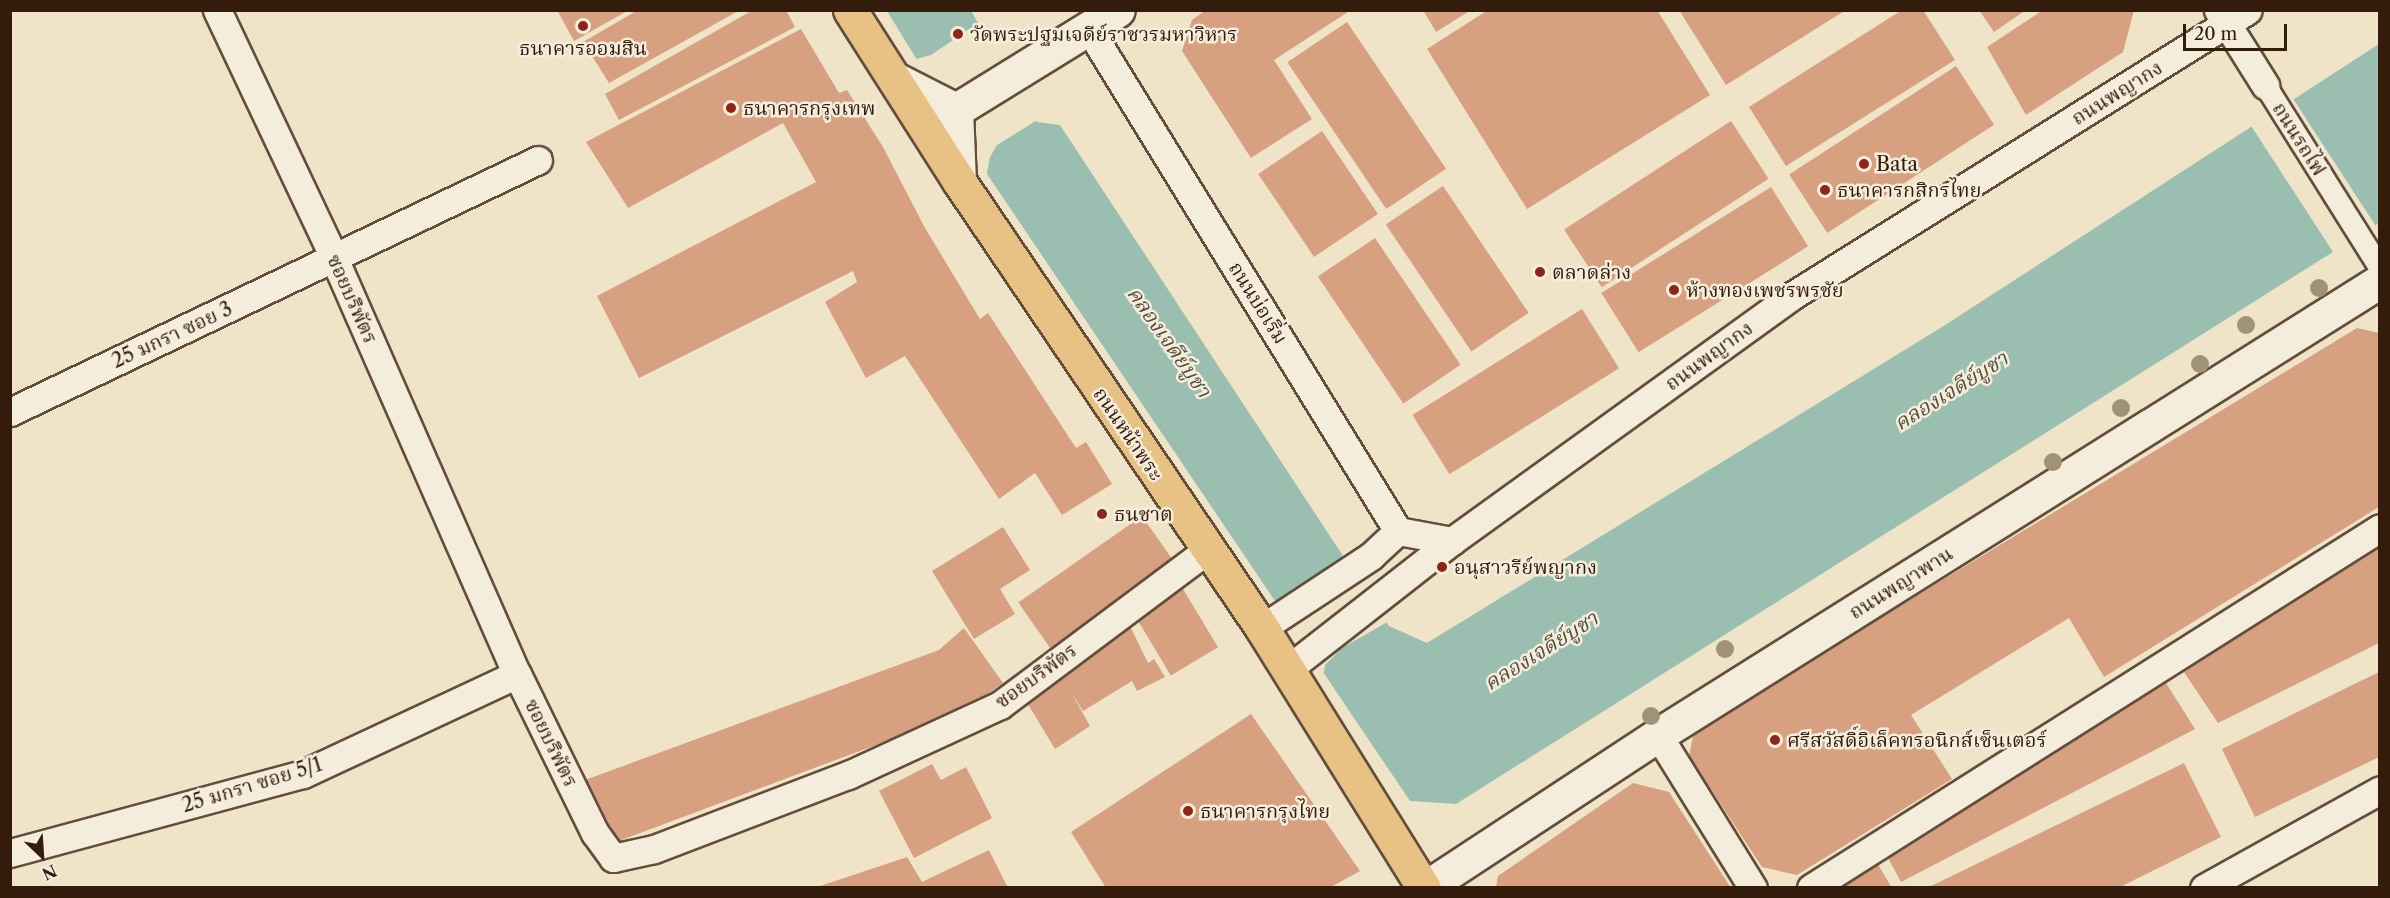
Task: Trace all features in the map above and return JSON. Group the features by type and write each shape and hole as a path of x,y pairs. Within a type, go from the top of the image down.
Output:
{"main road":[{"name":"ถนนหน้าพระ","path":"850,10 897,80 959,181 1206,551 1273,620 1288,669 1424,888"},
{"path":"956,110 1118,10"},
{"path":"897,80 956,110"},
{"path":"956,110 959,181"},
{"name":"ถนนพญาพาน","path":"1424,888 1658,735 2379,281"}],"street":[{"name":"ซอยบริพัตร","path":"217,10 334,258 517,674 595,833 613,858 654,849 848,775 1000,705 1206,551"},
{"name":"ถนนรถไฟ","path":"2231,15 2265,85 2374,259"},
{"name":"ถนนพญากง","path":"1288,669 1452,541 1791,297 2231,15"},
{"name":"ถนนบ่อเริ่ม","path":"1078,36 1398,531"},
{"name":"25 มกรา ซอย 3","path":"10,412 538,160"},
{"path":"1811,888 2379,528"},
{"path":"1273,620 1371,556 1398,531 1452,541"},
{"name":"25 มกรา ซอย 5/1","path":"10,853 303,774 517,674"},
{"path":"1658,735 1753,888"},
{"path":"2204,888 2379,790"}],"water":[{"name":"คลองเจดีย์บูชา","path":"887,11 971,11 1037,122 1060,125 1389,626 1427,643 1942,327 2379,44 2379,223 1456,804 1410,801 989,177"}],"pier":[{"path":"981,21 1039,119 997,145 990,157 986,177 913,60 931,55"},
{"path":"2292,97 2378,229 2336,256 2250,124"},
{"path":"1343,554 1389,621 1342,648 1325,665 1323,678 1275,607 1338,565"}],"building":[{"name":"ธนาคารออมสิน","path":"557,10 629,10 574,41"},
{"path":"638,10 740,10 609,83 583,42"},
{"path":"753,10 786,10 795,27 619,120 605,94"},
{"path":"1206,10 1351,10 1274,60 1312,119 1251,158 1182,51 1192,20"},
{"path":"1423,10 1471,10 1436,32"},
{"path":"1488,10 1657,10 1710,95 1527,209 1427,49"},
{"path":"1679,10 1846,10 1726,85"},
{"path":"1902,10 1923,10 1955,60 1786,166 1749,107"},
{"path":"1979,10 2026,10 1994,32"},
{"path":"2043,10 2134,10 2123,52 2026,115 1987,47"},
{"path":"1347,22 1446,169 1386,209 1287,62"},
{"path":"801,29 839,93 847,90 883,147 925,228 980,319 988,313 1076,448 1086,442 1112,484 1062,515 1035,473 999,499 905,356 866,378 825,302 857,282 853,271 639,378 597,296 816,182 783,123 628,208 586,142"},
{"path":"1956,66 1994,125 1827,233 1789,174"},
{"path":"1731,121 1769,179 1602,287 1564,229"},
{"path":"1322,131 1378,214 1314,257 1258,174"},
{"path":"1443,186 1529,313 1471,351 1386,225"},
{"path":"1771,187 1808,246 1638,352 1601,293"},
{"path":"1375,238 1461,365 1403,403 1318,277"},
{"path":"1582,309 1619,368 1449,474 1412,415"},
{"path":"2357,328 2379,333 2379,507 2104,677 2069,618 1911,715 1952,779 1797,875 1762,867 1689,756 1694,731"},
{"path":"1142,516 1180,570 1056,657 1018,603"},
{"path":"1003,527 1030,570 1000,589 1015,614 974,639 932,571"},
{"path":"2379,546 2379,643 2218,723 2184,672"},
{"path":"1183,589 1218,647 1171,676 1136,617"},
{"path":"1128,622 1148,663 1154,659 1165,677 1137,691 1132,681 1083,711 1071,692 1090,726 1055,749 1023,696 1062,677 1054,664"},
{"path":"964,628 1003,683 959,714 616,842 585,780 939,650"},
{"path":"2379,672 2379,757 2255,817 2222,749"},
{"path":"2166,683 2195,729 1901,882 1887,856"},
{"name":"ธนาคารกรุงไทย","path":"1251,714 1360,871 1329,888 1106,888 1071,832"},
{"path":"2184,763 2221,837 2118,888 1927,888"},
{"path":"932,764 941,780 966,767 992,818 914,858 879,791"},
{"path":"1633,783 1669,792 1731,888 1496,888 1498,876"},
{"path":"989,850 1008,888 814,888 907,857 922,882"},
{"path":"1876,861 1892,888 1830,888"}],"place":[{"name":"ธนาคารออมสิน","path":"583,26"},
{"name":"วัดพระปฐมเจดีย์ราชวรมหาวิหาร","path":"958,34"},
{"name":"ธนาคารกรุงเทพ","path":"731,108"},
{"name":"Bata","path":"1864,164"},
{"name":"ธนาคารกสิกรไทย","path":"1825,190"},
{"name":"ตลาดล่าง","path":"1540,272"},
{"name":"ห้างทองเพชรพรชัย","path":"1674,290"},
{"name":"ธนชาต","path":"1102,514"},
{"name":"อนุสาวรีย์พญากง","path":"1442,567"},
{"name":"ศรีสวัสดิ์อิเล็คทรอนิกส์เซ็นเตอร์","path":"1775,740"},
{"name":"ธนาคารกรุงไทย","path":"1188,811"}]}
